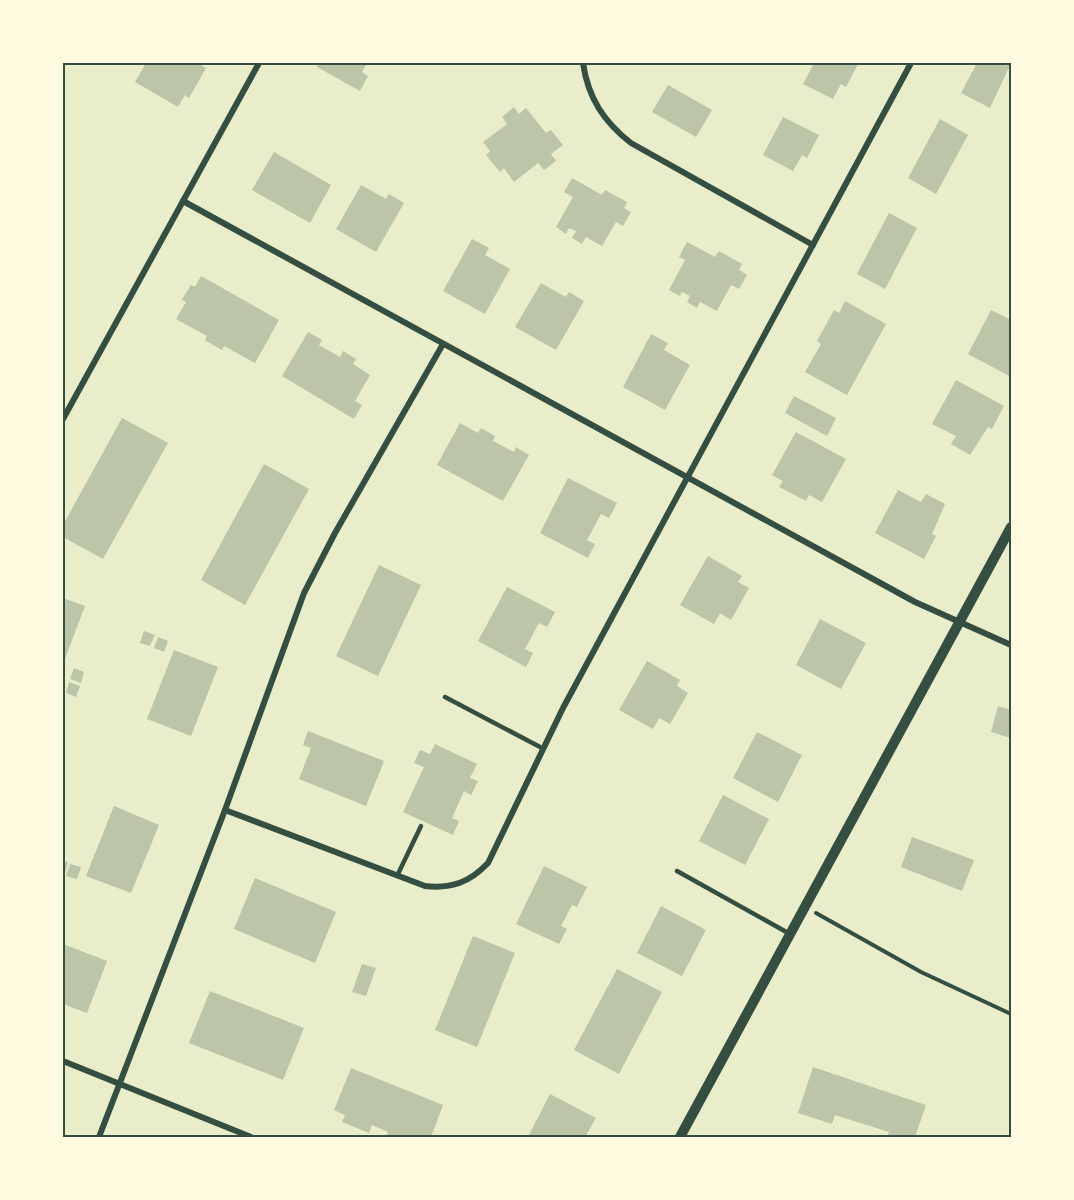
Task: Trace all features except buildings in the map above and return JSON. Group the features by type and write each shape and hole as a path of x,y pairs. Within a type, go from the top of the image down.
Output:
{"street":[{"path":"63,419 259,63"},
{"path":"584,63 593,99 615,131 631,143 813,245"},
{"path":"225,810 425,886 440,888 467,881 479,873 495,850 542,748 911,63"},
{"path":"183,201 959,623 1011,645"},
{"path":"99,1137 225,810 304,593 335,533 443,344"},
{"path":"680,1137 1011,527"},
{"path":"63,1061 251,1137"}],"lane":[{"path":"445,697 542,748"},
{"path":"397,876 421,826"},
{"path":"677,871 790,934"}],"path":[{"path":"805,907 921,972 1011,1014"}]}
